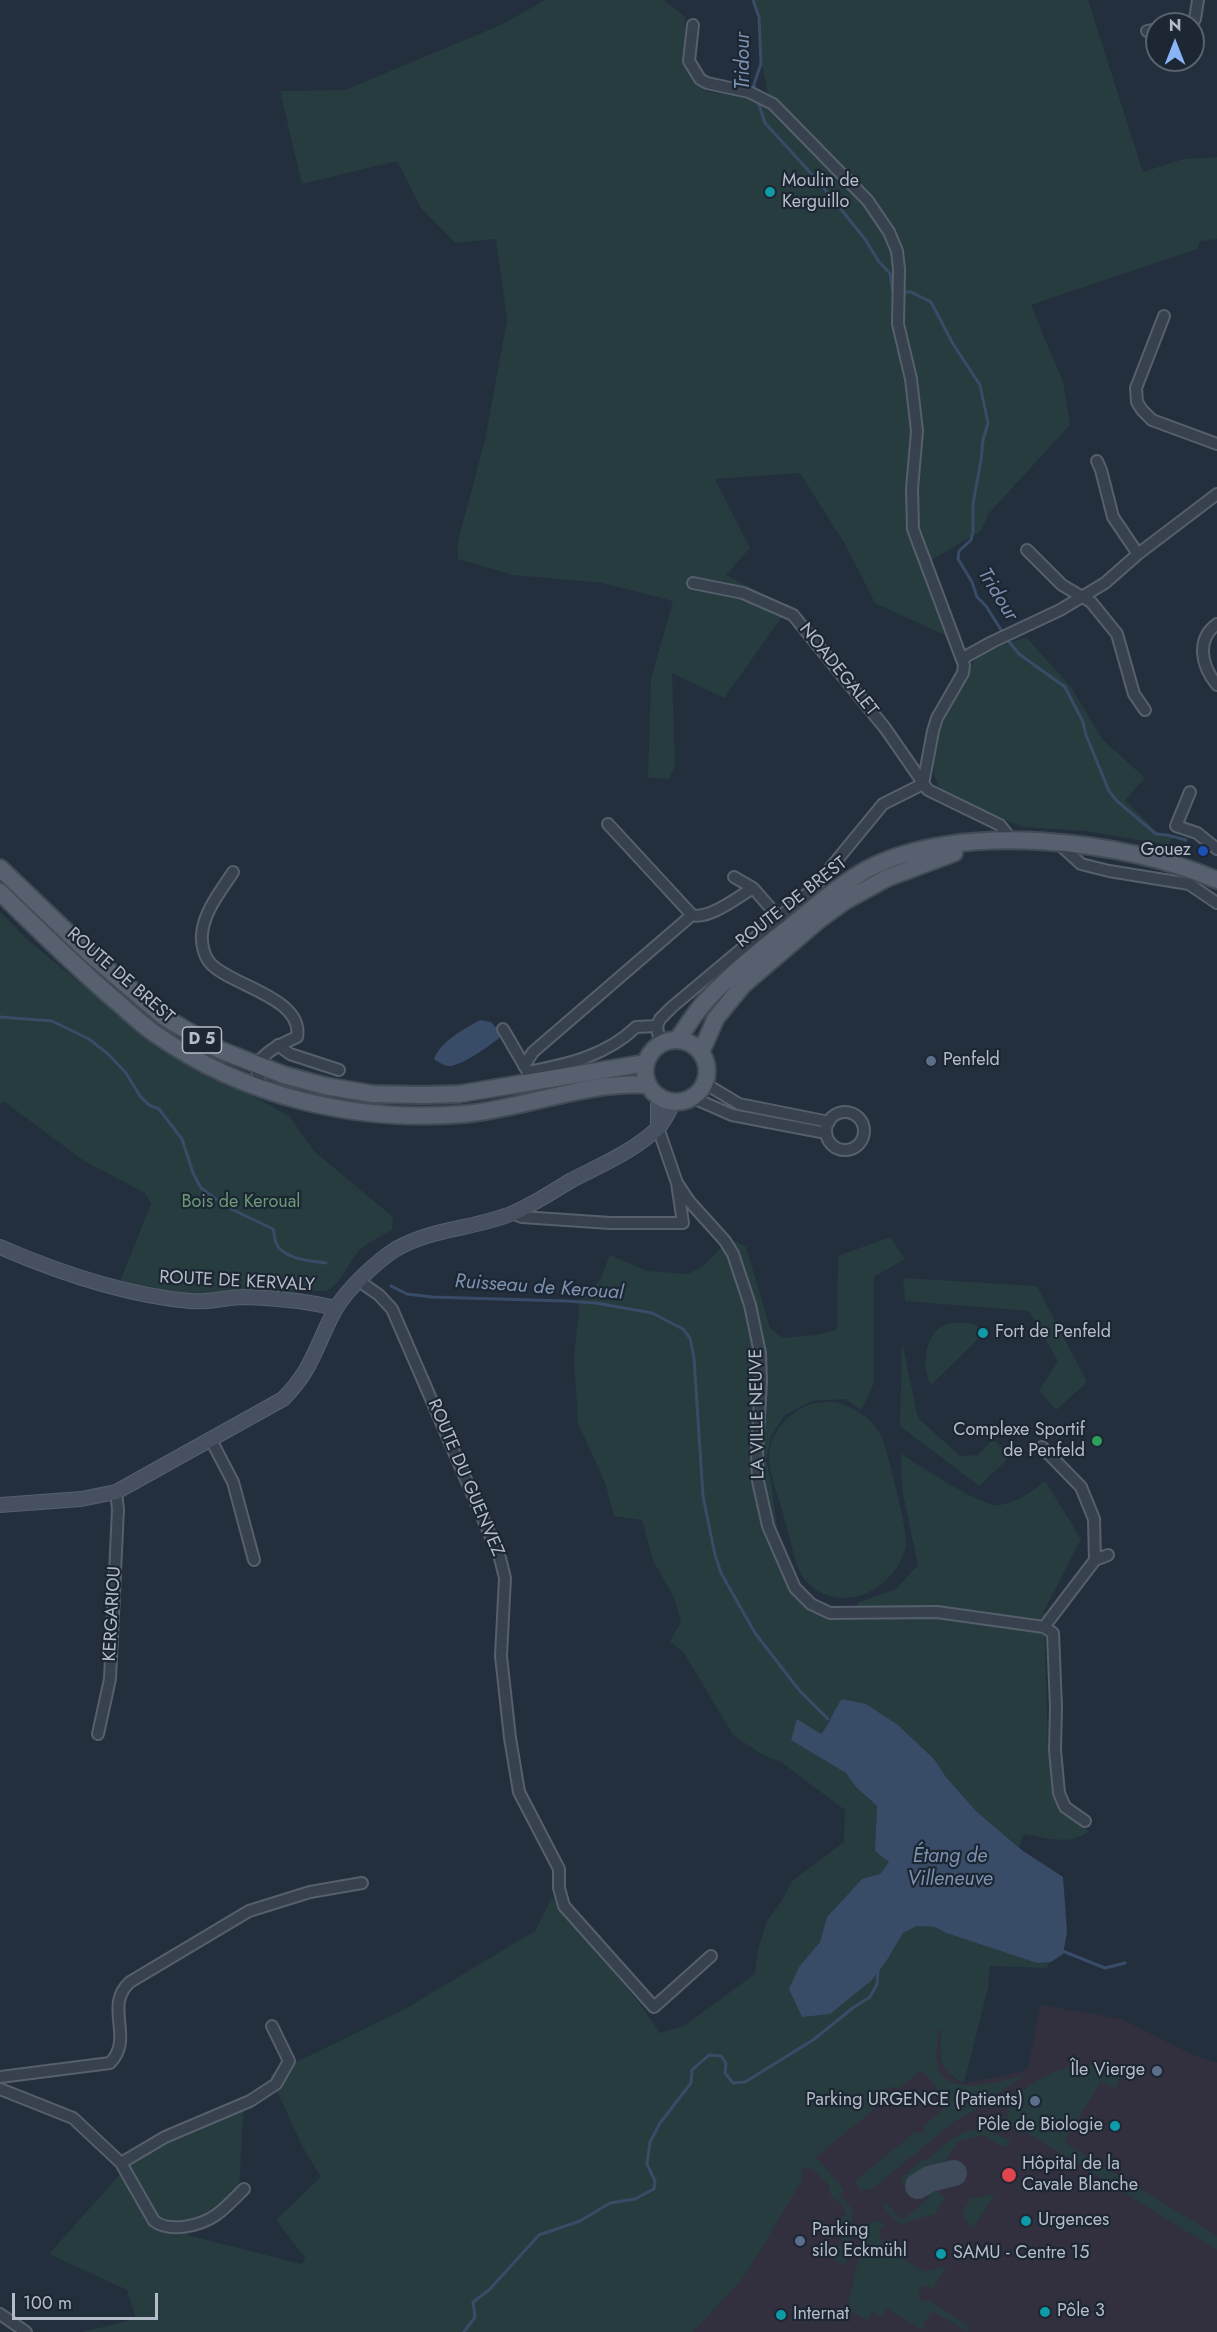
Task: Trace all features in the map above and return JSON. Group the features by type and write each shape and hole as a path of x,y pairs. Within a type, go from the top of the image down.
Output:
{"main road":[{"name":"ROUTE DE BREST","path":"700,1052 716,1018 743,985 820,919 845,901 915,866 1004,841"},
{"name":"ROUTE DE BREST","path":"677,1040 703,1003 759,952 815,906 866,870 927,849 964,843 1058,842 1163,860 1217,880"},
{"name":"ROUTE DE BREST","path":"0,868 91,955 164,1017 220,1050 256,1066 324,1086 373,1094 423,1095 459,1094 646,1063"},
{"name":"ROUTE DE BREST","path":"0,892 86,975 153,1033 206,1066 262,1090 324,1106 375,1114 428,1116 466,1113 601,1087 660,1094"},
{"path":"677,1040 686,1041 700,1052 705,1062 704,1083 691,1097 660,1094 645,1074 646,1063 651,1052 660,1044 677,1040"}],"street":[{"path":"693,25 689,61 700,79 707,83 749,92 773,104 868,201 889,232 897,251 898,324 915,401 917,431 912,489 914,529 950,629 963,658 963,673 933,730 923,784"},
{"path":"1164,316 1136,388 1137,402 1152,420 1217,444"},
{"path":"1097,461 1113,517 1138,554"},
{"path":"963,658 1060,610 1105,583 1138,554 1217,494"},
{"path":"1027,550 1062,585 1091,602 1117,634 1134,694 1145,710"},
{"name":"NOADEGALET","path":"693,583 743,593 793,615 885,728 923,784"},
{"path":"1217,624 1207,636 1202,648 1209,675 1217,685"},
{"path":"923,784 928,790 1000,825 1004,841"},
{"path":"660,1044 657,1026 660,1018 780,919 823,878 883,804 923,784"},
{"path":"1190,792 1176,826 1197,833 1217,849"},
{"path":"608,824 692,915 699,917 709,914 753,888"},
{"path":"1058,842 1081,864 1189,884 1217,903"},
{"path":"233,872 208,911 201,935 204,952 211,964 276,1000 294,1018 298,1027 297,1037 278,1045 260,1058 256,1066 262,1090"},
{"path":"734,877 753,888 780,919"},
{"path":"524,1066 533,1052 692,915"},
{"path":"503,1029 528,1072 566,1064 598,1053 622,1041 636,1027 657,1026"},
{"path":"278,1045 290,1054 339,1070"},
{"path":"704,1083 739,1104 829,1122"},
{"path":"512,1213 522,1217 610,1223 683,1223 677,1182 658,1128 660,1094"},
{"path":"691,1097 732,1115 826,1133"},
{"path":"850,1113 861,1121 863,1134 857,1145 844,1150 833,1146 826,1133 829,1122 836,1115 850,1113"},
{"path":"0,1505 81,1499 116,1492 212,1440 283,1399 299,1383 312,1363 336,1308 383,1257 410,1241 429,1234 473,1225 512,1213 635,1146 658,1128"},
{"name":"LA VILLE NEUVE","path":"677,1182 689,1201 715,1228 733,1254 750,1305 760,1353 758,1481 768,1526 795,1588 811,1604 830,1612 937,1612 1044,1627"},
{"name":"ROUTE DE KERVALY","path":"0,1247 41,1265 126,1290 159,1297 192,1301 242,1297 287,1299 336,1308"},
{"name":"ROUTE DU GUENVEZ","path":"359,1281 379,1295 392,1309 500,1558 505,1578 501,1656 510,1738 519,1792 559,1869 559,1888 564,1906 654,2007 711,1956"},
{"path":"212,1440 233,1482 254,1560"},
{"path":"1042,1448 1081,1486 1094,1520 1095,1560"},
{"name":"KERGARIOU","path":"98,1734 110,1679 118,1509 116,1492"},
{"path":"1085,1821 1065,1808 1059,1793 1055,1750 1053,1633 1044,1627 1095,1560 1108,1555"},
{"path":"0,2077 110,2063 118,2055 121,2043 119,2001 125,1987 130,1982 249,1911 310,1892 362,1883"},
{"path":"120,2163 165,2138 250,2102 276,2084 290,2061 272,2026"},
{"path":"0,2089 73,2118 120,2163 154,2221 162,2227 180,2227 215,2216 244,2189"},
{"path":"0,2314 26,2332"}],"shaded area":[{"name":"Hôpital de la Cavale Blanche","path":"1040,2005 1122,2019 1193,2055 1217,2063 1217,2332 693,2332 744,2277 800,2182 803,2168 929,2027 941,2032 940,2061 953,2078 964,2083 1022,2072 1028,2067"}],"green space":[{"path":"545,0 664,0 685,17 684,62 693,82 707,92 745,96 762,103 768,95 759,49 759,17 753,0 1088,0 1143,172 1183,159 1217,157 1217,239 1200,241 1197,249 1031,305 1063,382 1070,425 989,513 981,531 932,560 962,643 875,603 845,544 800,473 715,479 750,548 726,575 789,607 724,698 672,673 675,766 669,779 648,778 651,679 673,601 603,583 513,575 458,559 458,541 485,440 507,320 496,239 455,243 421,208 397,161 302,184 280,91 345,90 503,24"},
{"path":"1026,637 1071,687 1102,739 1145,778 1125,800 1157,832 1173,838 1167,845 1086,831 1022,827 946,794 936,781 933,765 935,747 941,728 974,661 983,652"},
{"name":"Bois de Keroual","path":"0,912 30,942 165,1053 290,1117 314,1151 393,1217 392,1230 363,1247 336,1284 325,1291 177,1295 119,1284 151,1204 145,1193 84,1161 5,1102 0,1103"},
{"path":"890,1237 905,1259 874,1277 874,1383 861,1410 845,1399 812,1401 785,1415 771,1436 766,1460 771,1481 781,1560 811,1604 858,1613 857,1603 896,1589 918,1565 902,1489 901,1454 965,1493 991,1504 1000,1505 1013,1502 1045,1481 1081,1539 1044,1611 1048,1751 1057,1802 1063,1810 1089,1831 1082,1836 1066,1840 1024,1834 1019,1847 976,1811 946,1777 934,1759 898,1725 828,1719 827,1728 820,1734 791,1740 847,1773 856,1787 877,1806 875,1850 889,1862 880,1874 862,1879 827,1917 820,1942 799,1967 872,1980 903,1933 917,1926 935,1927 946,1933 1037,1963 1051,1962 1046,1968 990,1966 988,1988 964,2083 949,2073 942,2063 941,2032 932,2029 938,2034 938,2068 944,2077 953,2083 977,2085 1025,2075 967,2115 956,2120 872,2189 860,2190 855,2181 915,2132 924,2133 925,2125 950,2103 922,2070 900,2088 886,2087 885,2100 816,2157 844,2190 839,2196 849,2204 853,2214 851,2223 839,2228 851,2236 846,2265 832,2258 843,2238 834,2232 836,2224 847,2215 842,2205 831,2196 829,2186 813,2169 803,2168 801,2182 744,2277 693,2332 82,2332 136,2319 127,2290 49,2254 148,2143 244,2101 239,2189 187,2235 301,2264 306,2259 276,2220 321,2177 302,2146 270,2075 405,2009 535,1931 552,1897 640,2004 660,2033 684,2026 755,1974 758,1949 767,1921 781,1902 792,1881 844,1842 845,1810 781,1762 763,1755 733,1735 684,1653 670,1641 681,1622 674,1597 653,1561 642,1520 614,1516 606,1485 578,1423 574,1358 580,1298 600,1280 610,1255 647,1271 689,1274 704,1265 731,1239 746,1247 770,1328 783,1338 815,1335 837,1330 838,1256"},
{"path":"903,1278 1037,1286 1087,1382 1056,1410 1039,1391 1058,1361 1029,1311 905,1301"},
{"path":"971,1323 986,1331 931,1385 926,1368 929,1341 940,1328 948,1324"},
{"path":"902,1342 918,1418 960,1456 978,1455 993,1439 1010,1457 979,1486 900,1426"},
{"path":"834,1402 848,1406 861,1414 881,1435 897,1492 906,1539 906,1546 900,1561 892,1574 867,1593 852,1597 837,1597 822,1593 803,1577 794,1555 769,1458 773,1440 789,1417 812,1404"},
{"path":"1080,2064 1105,2068 1120,2078 1115,2089 1101,2081 1064,2142 1217,2236 1217,2250 1004,2120 1009,2113 1007,2102 1050,2074"},
{"path":"983,2128 1011,2141 1004,2148 983,2135 958,2141 945,2162 946,2165 921,2171 904,2184 901,2181 902,2177 923,2159 926,2161 952,2139 974,2129"},
{"path":"936,2189 945,2198 935,2214 901,2224 889,2214 882,2203 885,2202 902,2221"},
{"path":"995,2194 974,2227 966,2222 962,2213 970,2199"},
{"path":"877,2220 884,2225 884,2228 879,2230 884,2248 925,2272 947,2266 933,2289 927,2286 920,2288 918,2296 922,2302 928,2300 969,2326 968,2332 932,2311 923,2324 926,2327 923,2330 887,2308 880,2317 873,2312 868,2320 851,2312 848,2303 866,2226"}],"water":[{"path":"480,1020 491,1022 500,1032 500,1037 467,1060 452,1066 447,1066 434,1059 447,1041"},
{"name":"Étang de Villeneuve","path":"842,1699 866,1704 898,1725 934,1759 946,1777 976,1811 1023,1851 1063,1877 1067,1932 1063,1954 1051,1962 1037,1963 946,1933 935,1927 917,1926 903,1933 872,1980 830,2014 802,2017 789,1989 799,1967 820,1942 827,1917 862,1879 880,1874 889,1862 875,1851 877,1806 856,1787 846,1773 791,1740 797,1719 821,1734"}],"waterway":[{"name":"Tridour","path":"753,0 759,17 761,64 754,84 755,92"},
{"name":"Tridour","path":"757,99 765,123 818,181 865,239 879,262 890,273 893,292"},
{"name":"Tridour","path":"902,292 911,292 931,302 953,344 980,385 988,423 983,440 973,504 973,532 971,540 959,551 958,559 972,582 977,597 986,606 1003,633"},
{"name":"Tridour","path":"1006,638 1019,654 1065,687 1083,722 1109,791 1117,801 1156,834 1186,840"},
{"name":"Ruisseau de Keroual","path":"0,1017 52,1021 89,1039 108,1054 126,1073 140,1096 149,1105 159,1109 182,1139 193,1173 201,1188 227,1207 273,1229 276,1243 284,1253 326,1263"},
{"name":"Ruisseau de Keroual","path":"391,1286 407,1294 432,1297 596,1303 652,1313 683,1329 690,1338 694,1358 703,1496 721,1573 755,1633 799,1690 828,1719"},
{"path":"1060,1950 1105,1968 1125,1963"},
{"path":"464,2332 475,2317 473,2302 489,2290 539,2235 580,2221 610,2203 635,2199 654,2189 655,2181 647,2164 650,2142 660,2123 691,2083 692,2070 709,2055 721,2056 726,2063 725,2073 733,2083 745,2082 813,2040 870,1997 877,1984 878,1970"}],"taxiway":[{"path":"918,2186 929,2179 954,2173"}],"place":[{"name":"Moulin de Kerguillo","path":"770,192"},
{"name":"Gouez","path":"1203,851"},
{"name":"Penfeld","path":"931,1061"},
{"name":"Fort de Penfeld","path":"983,1333"},
{"name":"Complexe Sportif de Penfeld","path":"1097,1441"},
{"name":"Île Vierge","path":"1157,2071"},
{"name":"Parking URGENCE (Patients)","path":"1035,2101"},
{"name":"Pôle de Biologie","path":"1115,2126"},
{"name":"Hôpital de la Cavale Blanche","path":"1009,2175"},
{"name":"Urgences","path":"1026,2221"},
{"name":"Parking silo Eckmühl","path":"800,2241"},
{"name":"SAMU - Centre 15","path":"941,2254"},
{"name":"Pôle 3","path":"1045,2312"},
{"name":"Internat","path":"781,2315"}]}
